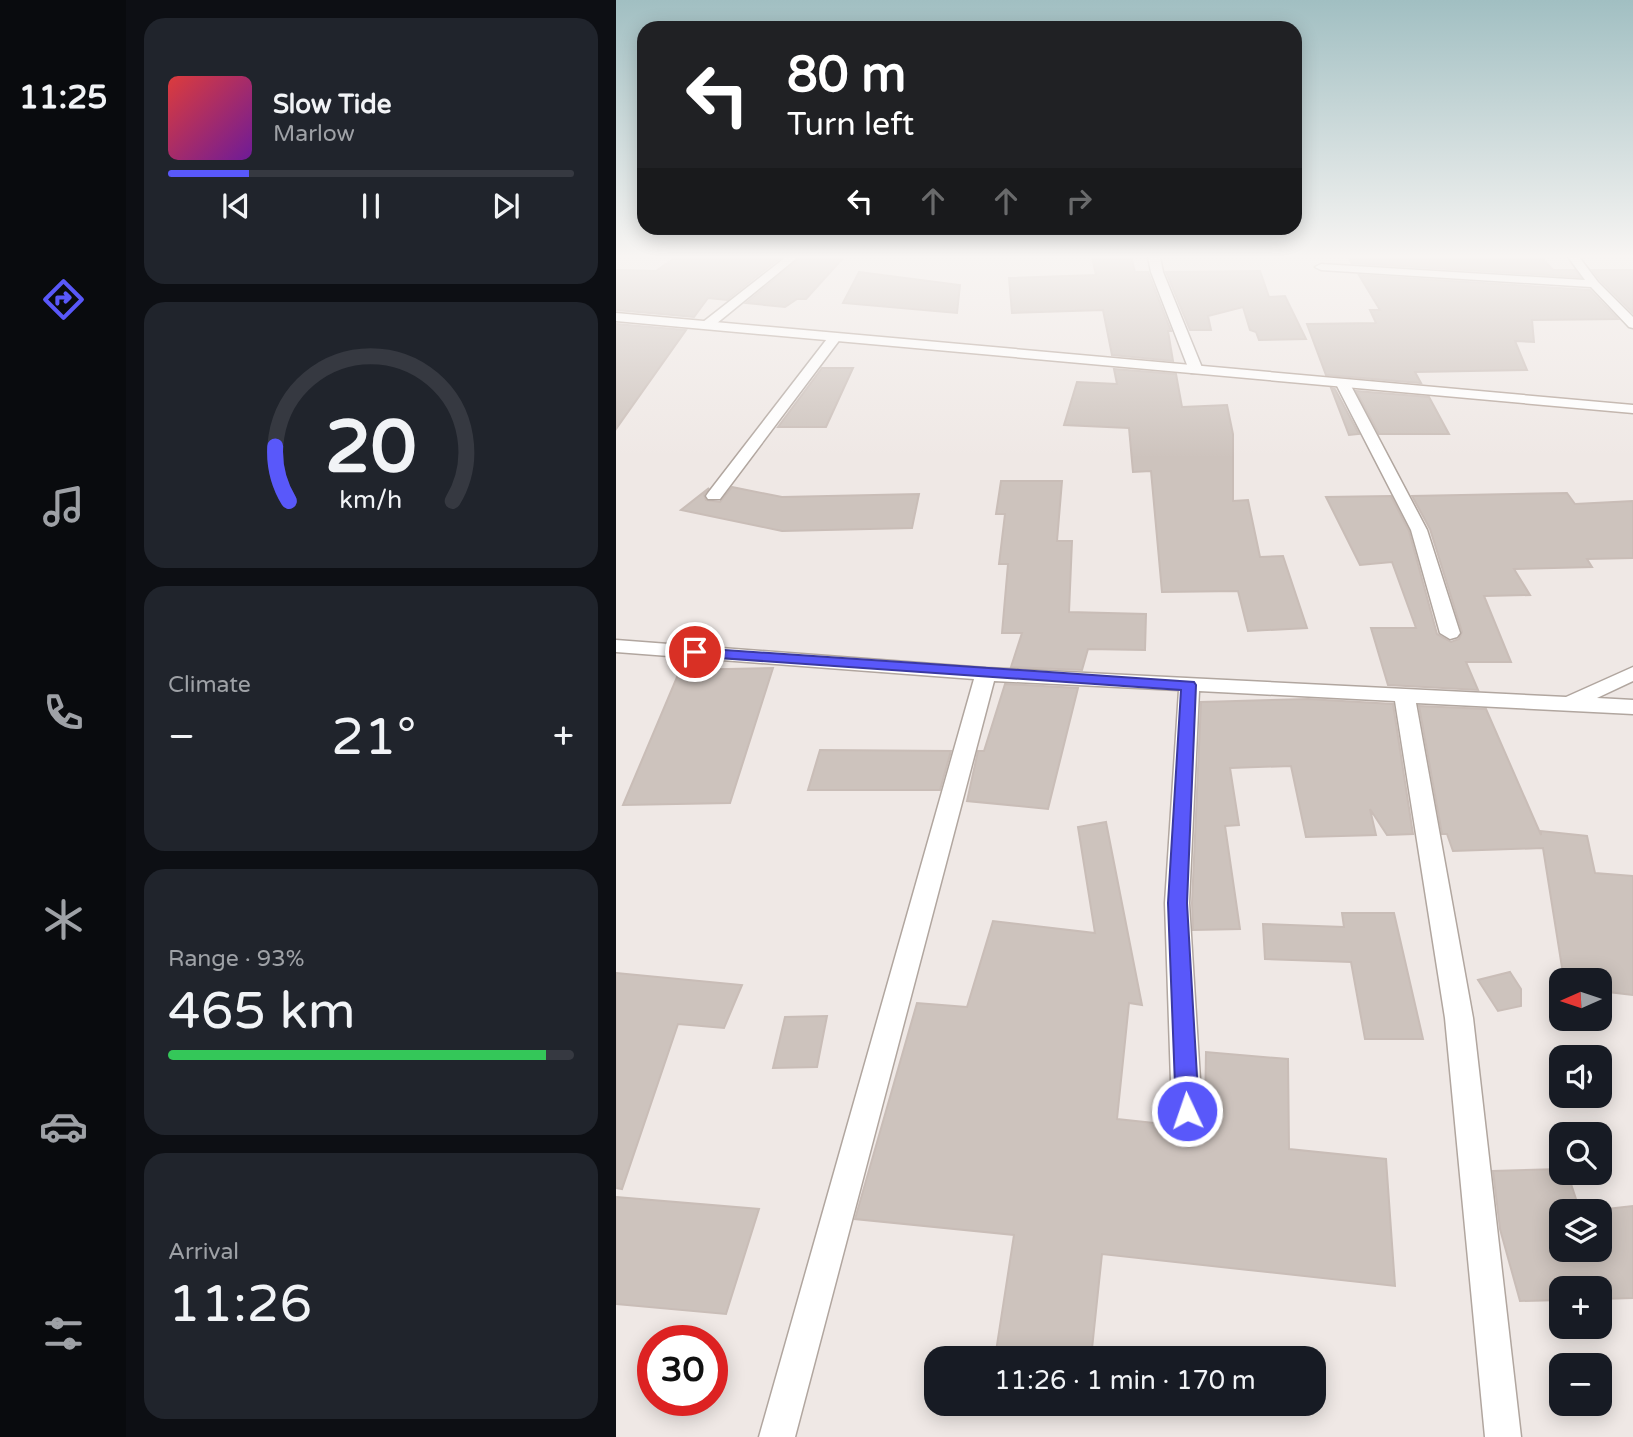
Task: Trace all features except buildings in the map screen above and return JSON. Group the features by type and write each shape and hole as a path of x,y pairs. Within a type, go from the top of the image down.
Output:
{"street":[{"path":"696,324 1633,409"},
{"path":"1178,324 1196,370"},
{"path":"714,496 835,338"},
{"path":"1343,384 1419,530 1450,633"},
{"path":"616,646 986,674 1633,707"},
{"path":"1571,703 1633,673"},
{"path":"777,1437 986,674"},
{"path":"1187,1111 1177,903 1189,685"},
{"path":"1405,697 1459,1018 1503,1437"}],"route":[{"path":"695,652 986,674 1189,685 1177,903 1187,1111"}]}
